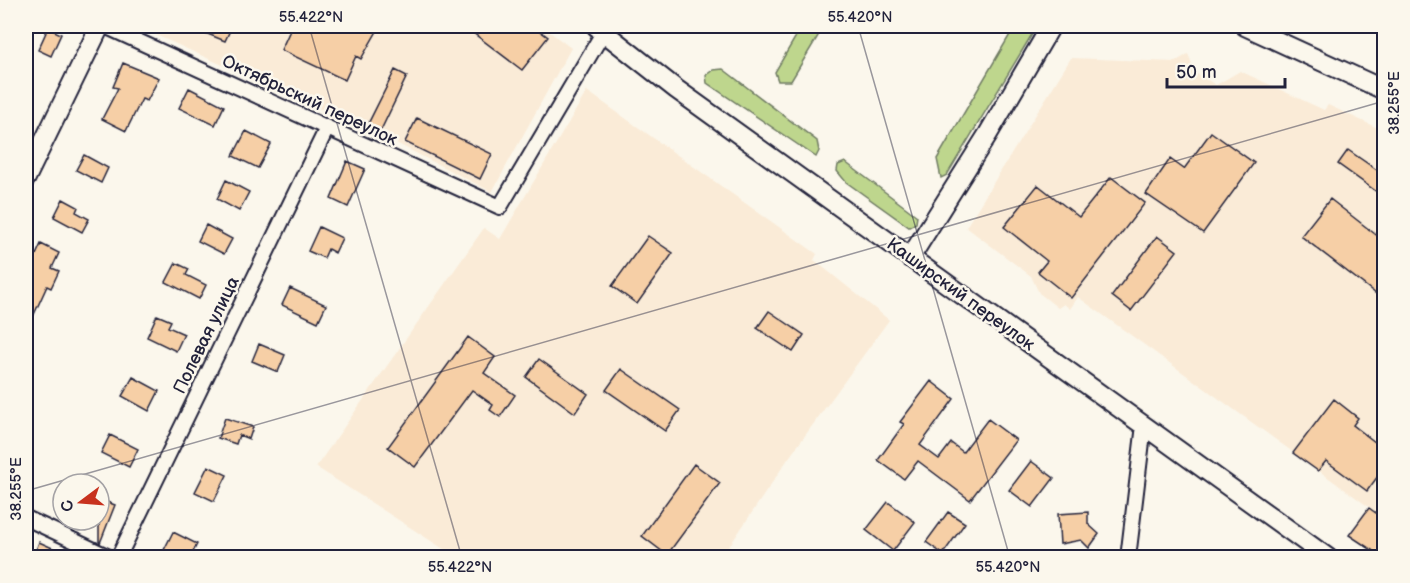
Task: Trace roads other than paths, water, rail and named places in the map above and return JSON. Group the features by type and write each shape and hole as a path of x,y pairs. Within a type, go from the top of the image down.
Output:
{"main road":[{"path":"26,178 100,26"},
{"path":"910,258 1051,26"},
{"path":"1245,26 1384,90"},
{"name":"Каширский переулок","path":"602,27 676,89 1328,558"}],"street":[{"name":"Октябрьский переулок","path":"105,26 500,207 602,27"},
{"name":"Полевая улица","path":"118,558 327,128"},
{"path":"1128,558 1144,425"},
{"path":"26,518 111,558"}]}
